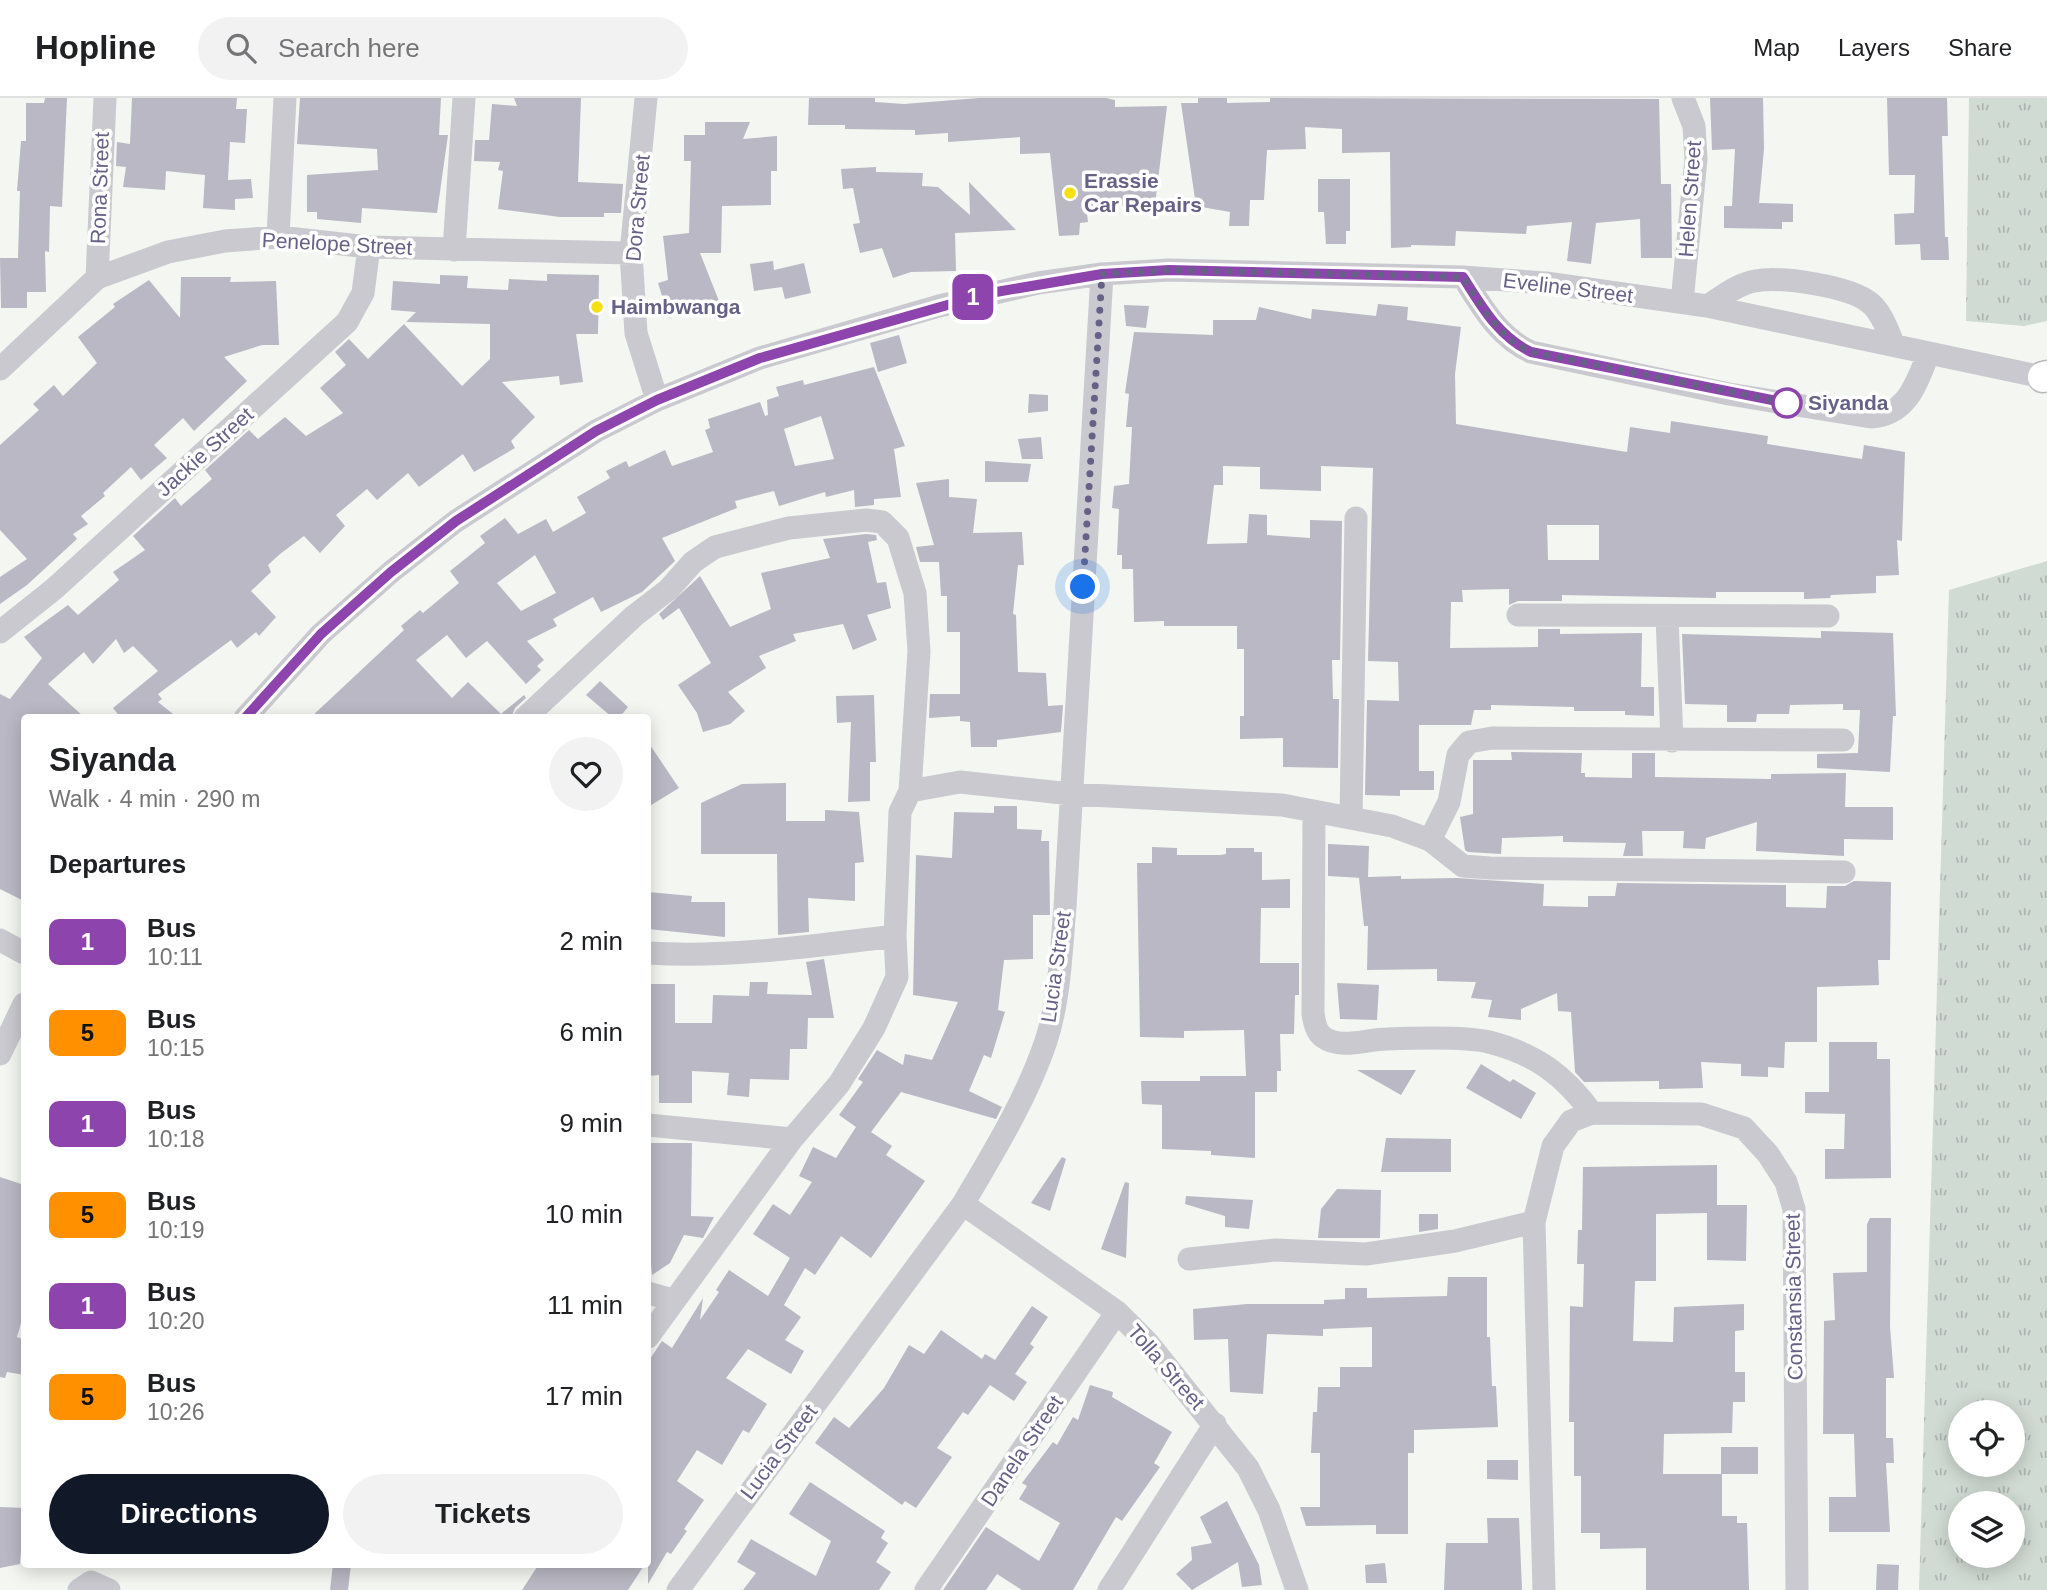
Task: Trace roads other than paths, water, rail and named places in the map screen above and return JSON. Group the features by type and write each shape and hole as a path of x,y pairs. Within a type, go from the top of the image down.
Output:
{"street":[{"name":"Rona Street","path":"97,278 105,98"},
{"path":"278,237 285,98"},
{"path":"454,250 464,98"},
{"name":"Dora Street","path":"646,98 642,166 631,253 636,333 657,400"},
{"name":"Helen Street","path":"1682,302 1696,159 1694,126 1683,98"},
{"name":"Penelope Street","path":"0,369 97,278 168,252 225,241 278,237 369,247 631,253"},
{"name":"Jackie Street","path":"0,632 54,589 347,322 363,293 369,247"},
{"name":"Eveline Street","path":"249,714 321,634 391,572 456,521 596,431 657,400 760,358 990,293 1102,274 1169,270 1463,277 1546,283 1707,306 1894,345 1928,355 2046,377"},
{"name":"Lucia Street","path":"678,1590 963,1204 993,1152 1046,1041 1058,986 1102,274"},
{"path":"1463,277 1494,324 1512,343 1531,352 1729,394 1871,417 1885,416 1902,406 1913,390 1928,355"},
{"path":"1707,306 1737,287 1769,279 1842,290 1873,304 1894,345"},
{"path":"1351,818 1356,518"},
{"path":"529,714 634,616 668,589 693,562 715,547 789,528 866,520 882,522 898,538 915,593 919,651 910,791 900,812 895,936 897,977 874,1028 839,1084 792,1139 651,1333"},
{"path":"1518,615 1828,616"},
{"path":"1667,617 1672,741"},
{"path":"1430,841 1449,802 1458,755 1469,742 1492,738 1843,740"},
{"path":"910,791 960,782 1071,794 1282,805 1392,825 1430,841 1463,866 1844,872"},
{"path":"1314,811 1313,1013 1315,1025 1323,1037 1343,1043 1384,1038 1488,1042 1554,1069 1572,1086 1592,1113 1571,1121 1553,1146 1534,1222 1544,1590"},
{"path":"651,953 755,953 895,936"},
{"path":"0,940 21,951"},
{"path":"0,1054 21,1010"},
{"name":"Constansia Street","path":"1592,1113 1701,1114 1744,1128 1768,1154 1786,1182 1794,1209 1797,1590"},
{"path":"651,1125 792,1139"},
{"name":"Tolla Street","path":"963,1204 1117,1312 1147,1343 1248,1468 1269,1510 1297,1590"},
{"path":"1189,1259 1275,1250 1366,1254 1455,1241 1534,1222"},
{"path":"651,1294 673,1300"},
{"name":"Danela Street","path":"926,1590 1117,1312"},
{"path":"1109,1590 1215,1424"},
{"path":"1123,1567 1124,1590"},
{"path":"79,1590 91,1582 110,1590"}],"place":[{"name":"Erassie Car Repairs","path":"1070,193"},
{"name":"Haimbwanga","path":"597,307"},
{"name":"Siyanda","path":"1787,403"}]}
